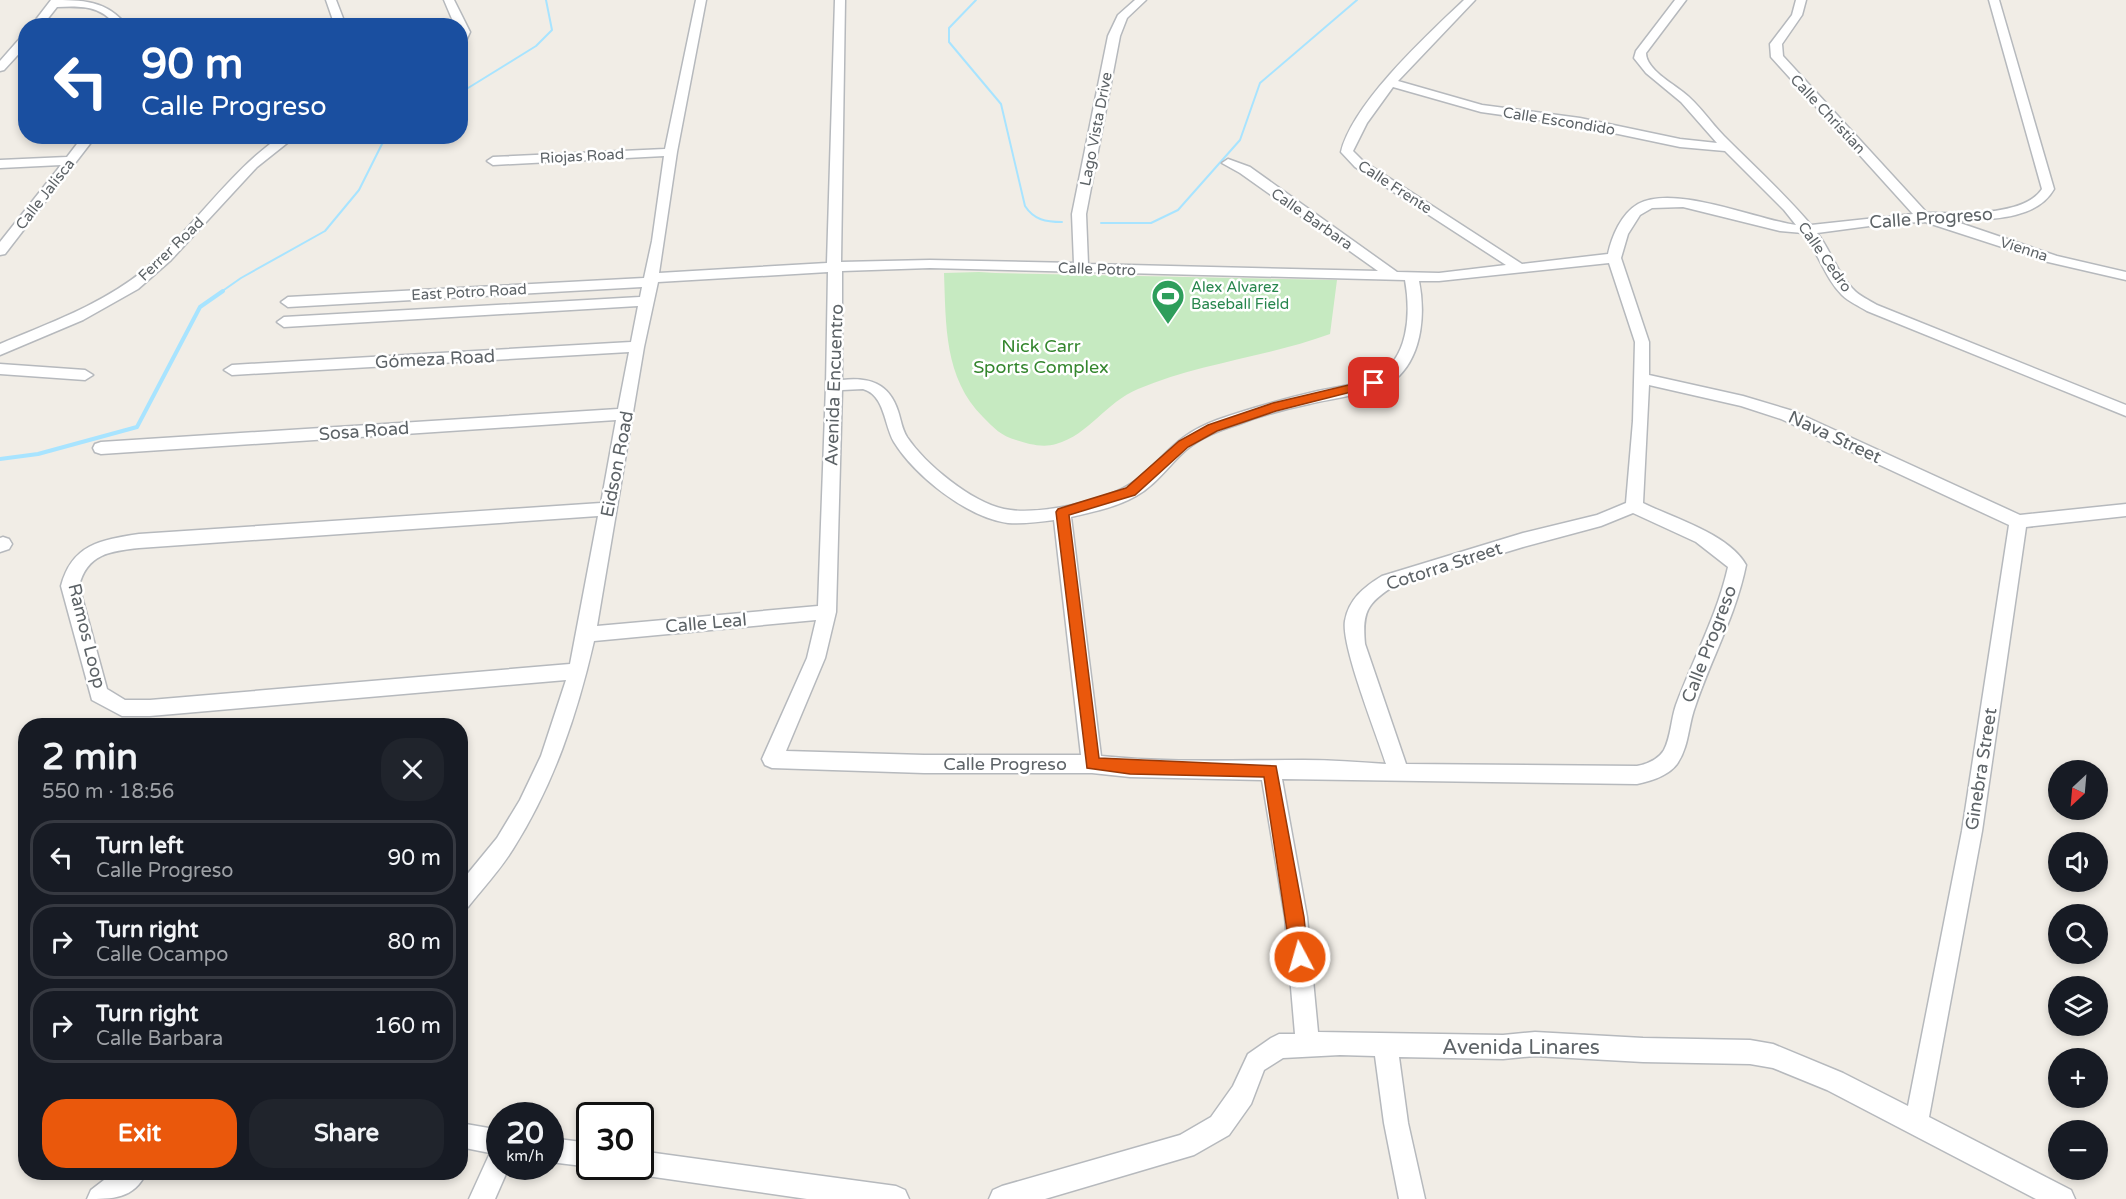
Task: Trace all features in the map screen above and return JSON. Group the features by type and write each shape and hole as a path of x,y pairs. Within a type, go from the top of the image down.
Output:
{"street":[{"path":"331,0 338,18"},
{"path":"449,0 457,18"},
{"name":"Eidson Road","path":"468,890 504,845 542,777 563,726 586,634 651,280 671,152 701,0"},
{"name":"Avenida Encuentro","path":"772,759 816,658 826,612 834,386 836,292 833,267 840,0"},
{"name":"Lago Vista Drive","path":"1081,268 1079,214 1114,36 1122,17 1141,0"},
{"name":"Calle Frente","path":"1470,0 1442,26 1390,82 1361,123 1347,152 1359,164 1521,269"},
{"name":"Calle Cedro","path":"1681,0 1646,44 1640,53 1640,58 1650,71 1685,99 1707,126 1764,180 1822,248 1838,281 1850,294 1860,302 2126,411"},
{"name":"Calle Christian","path":"1801,0 1797,15 1776,44 1777,57 1923,217"},
{"name":"Calle Progreso","path":"1614,258 1617,244 1631,216 1636,210 1650,204 1679,203 1698,206 1778,227 1807,229 2018,210 2039,202 2048,189 2039,148 1994,0"},
{"path":"42,18 55,2 104,5 118,18"},
{"path":"0,69 18,48"},
{"name":"Calle Escondido","path":"1390,82 1481,108 1580,122 1680,143 1730,148"},
{"name":"Calle Jalisca","path":"0,251 84,144"},
{"name":"Ferrer Road","path":"0,350 104,302 133,286 161,262 256,161 279,144"},
{"name":"Riojas Road","path":"493,161 671,152"},
{"path":"0,164 71,161"},
{"name":"Calle Barbara","path":"1228,163 1245,170 1403,277"},
{"name":"Vienna","path":"1923,217 1948,223 2053,259 2126,276"},
{"path":"1614,258 1642,342 1643,379 1634,506"},
{"name":"Calle Potro","path":"651,280 833,267 930,264 1439,277 1614,258"},
{"path":"834,386 870,386 881,394 888,405 900,438 916,459 941,480 985,509 1007,516 1062,512 1131,492 1184,444 1213,428 1273,407 1374,383 1388,377 1400,363 1414,319 1415,296 1403,277"},
{"name":"East Potro Road","path":"288,303 651,280"},
{"path":"284,322 646,301"},
{"name":"Gómeza Road","path":"232,370 637,347"},
{"path":"0,369 85,375"},
{"name":"Nava Street","path":"1643,379 1743,401 1787,415 2018,522"},
{"name":"Sosa Road","path":"101,448 626,414"},
{"name":"Calle Progreso","path":"772,759 934,765 1092,764 1130,768 1271,771 1302,769 1399,773 1637,775 1653,772 1671,756 1694,679 1729,598 1737,565 1730,557 1705,541 1634,506"},
{"name":"Cotorra Street","path":"1399,773 1356,644 1354,624 1359,606 1369,593 1400,576 1601,520 1634,506"},
{"name":"Ramos Loop","path":"576,671 150,708 122,708 99,694 70,586 74,567 93,551 114,544 608,509"},
{"path":"2018,522 2126,510"},
{"path":"1062,512 1092,764"},
{"name":"Ginebra Street","path":"1916,1122 1924,1090 1972,831 2018,522"},
{"name":"Calle Leal","path":"586,634 826,612"},
{"path":"1271,771 1296,917 1307,1043"},
{"name":"Avenida Linares","path":"1002,1199 1185,1146 1220,1126 1242,1095 1256,1062 1279,1046 1307,1043 1503,1047 1535,1044 1642,1050 1750,1052 1773,1056 1808,1068 2062,1199"},
{"path":"1386,1045 1390,1092 1399,1146 1412,1199"},
{"path":"468,1136 486,1140"},
{"path":"654,1165 896,1199"},
{"path":"100,1199 124,1180"},
{"path":"482,1199 490,1180"}],"green space":[{"name":"Nick Carr Sports Complex","path":"944,273 1337,280 1330,334 1282,349 1161,380 1138,389 1116,402 1068,440 1041,446 1011,438 994,428 970,402 954,368 945,312"}],"waterway":[{"path":"468,88 536,46 552,30 546,0"},
{"path":"976,0 949,28 949,42 1001,104 1025,206 1041,219 1062,222"},
{"path":"1101,223 1151,223 1178,210 1240,140 1260,83 1357,0"},
{"path":"221,292 241,278 325,231 359,190 382,144"},
{"path":"0,459 38,454 137,427 200,307 223,291"}],"place":[{"name":"Alex Alvarez Baseball Field","path":"1168,325"}],"route":[{"path":"1300,957 1296,917 1271,771 1130,768 1092,764 1062,512 1131,492 1184,444 1213,428 1273,407 1374,383"}]}
